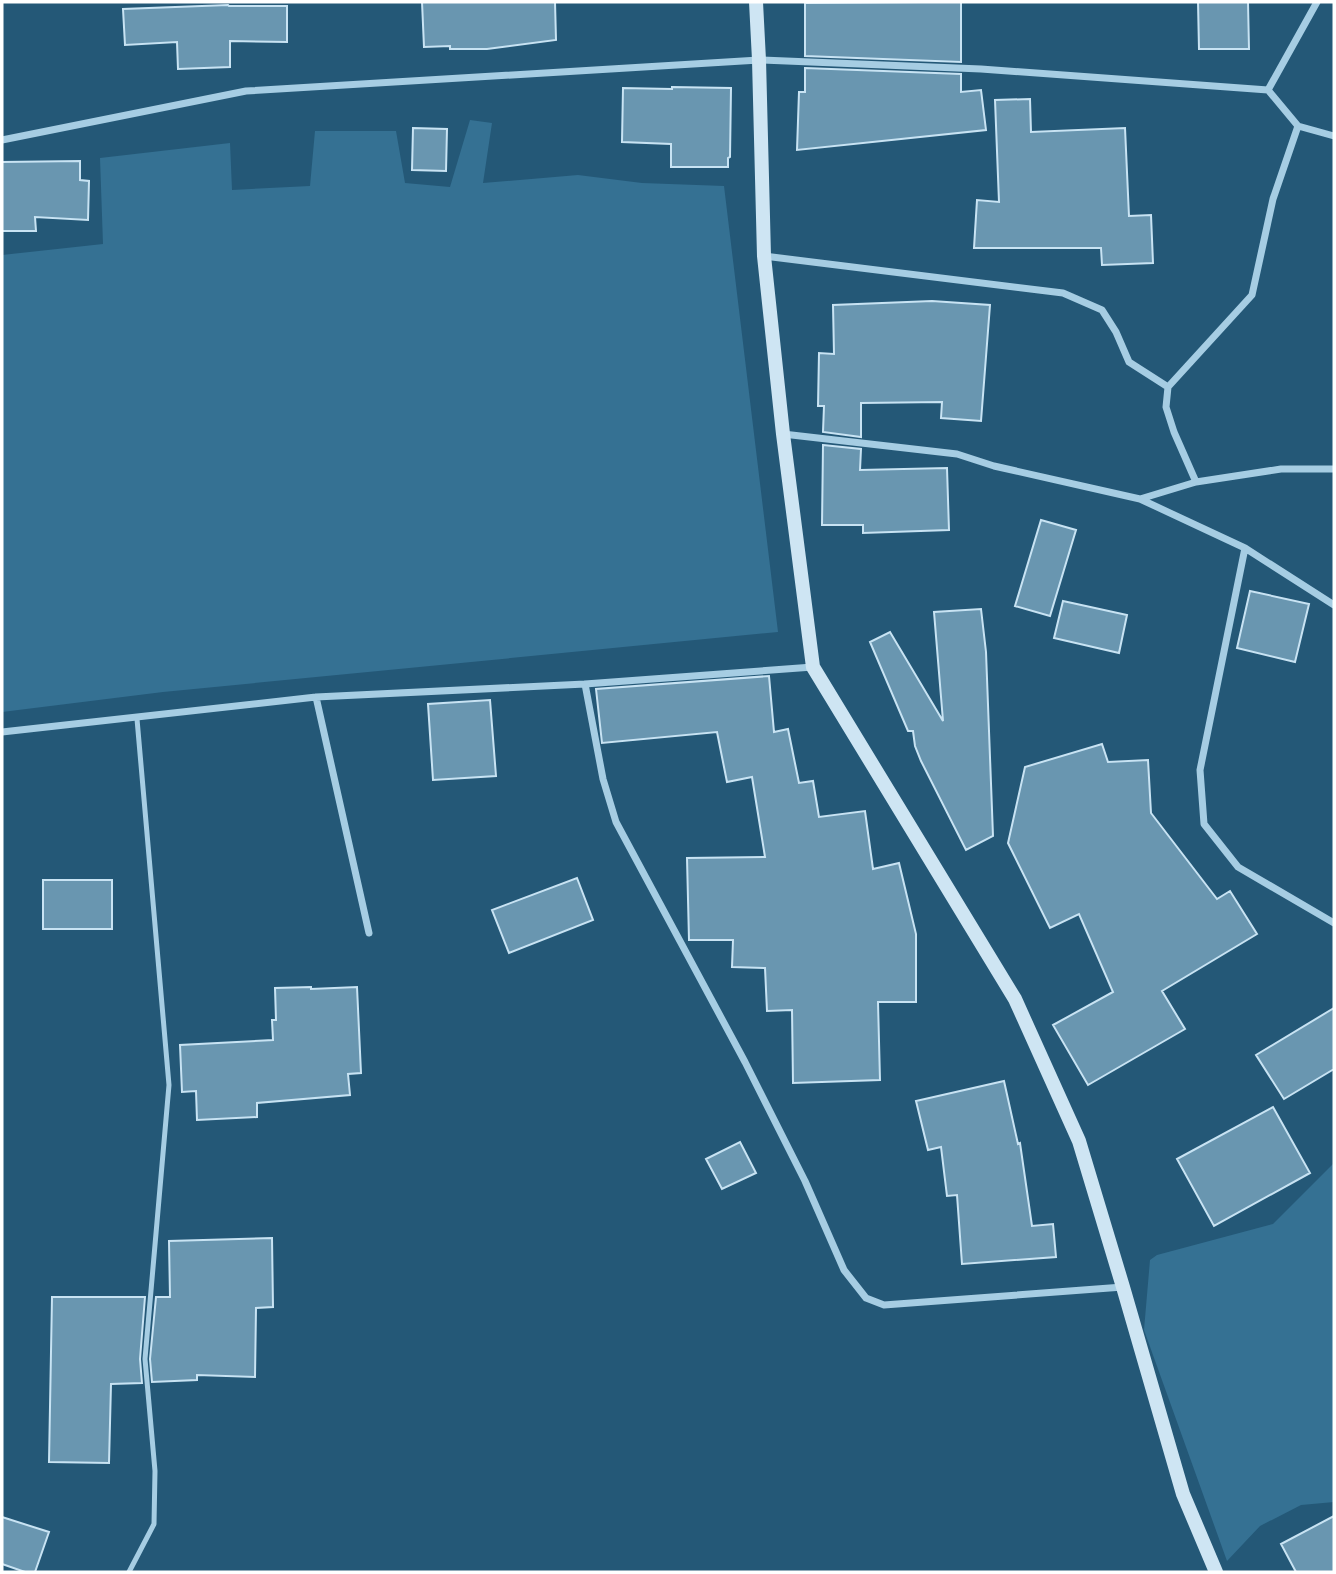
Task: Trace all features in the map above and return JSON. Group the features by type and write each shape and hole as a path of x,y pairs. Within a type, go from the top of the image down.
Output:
{"street":[{"path":"755,2 764,256 783,434 813,667 1015,999 1079,1141 1183,1494 1216,1572"},
{"path":"1268,90 1317,2"},
{"path":"2,140 246,91 759,60 981,69 1268,90 1298,126 1334,136"},
{"path":"1196,482 1166,407 1168,387 1252,295 1273,199 1298,126"},
{"path":"764,256 1063,293 1102,310 1116,332 1129,362 1168,387"},
{"path":"783,434 957,454 994,466 1140,499 1245,548 1334,605"},
{"path":"1140,499 1196,482 1281,469 1334,469"},
{"path":"1245,548 1200,770 1203,824 1238,867 1334,923"},
{"path":"2,732 316,697 585,684 813,667"},
{"path":"585,684 603,779 616,822 751,1074 805,1181 844,1270 866,1298 884,1305 1123,1287"},
{"path":"316,697 369,933"}],"lane":[{"path":"129,1572 153,1524 155,1471 145,1359 169,1085 137,719"}],"shaded area":[{"path":"470,120 492,123 483,183 578,175 642,183 724,186 778,632 163,692 2,712 2,255 103,244 100,158 230,143 232,190 310,186 315,131 396,131 405,183 450,187"},
{"path":"1334,1163 1334,1502 1301,1505 1260,1526 1227,1561 1144,1330 1150,1260 1157,1255 1273,1224"}],"building":[{"path":"422,2 555,2 556,40 487,49 424,47"},
{"path":"961,2 961,62 805,56 805,3"},
{"path":"1198,2 1248,2 1249,49 1199,49"},
{"path":"287,6 287,42 230,41 230,67 178,69 177,42 125,45 123,9"},
{"path":"805,68 961,74 961,92 981,90 986,130 797,150 799,92 805,92"},
{"path":"623,88 731,88 728,167 671,167 671,144 622,142"},
{"path":"1030,99 1031,132 1125,128 1129,216 1151,215 1153,263 1102,265 1101,248 974,248 977,200 999,202 995,100"},
{"path":"413,128 447,129 446,171 412,170"},
{"path":"80,161 80,180 89,181 88,220 35,217 36,231 2,231 2,162"},
{"path":"932,301 990,305 981,421 941,418 942,402 861,403 861,437 823,432 824,406 818,406 819,353 834,354 833,305"},
{"path":"823,445 861,449 860,470 947,468 949,530 863,533 863,525 822,525"},
{"path":"1041,520 1076,530 1050,616 1015,606"},
{"path":"1250,591 1309,604 1295,662 1237,648"},
{"path":"1063,601 1127,615 1119,653 1054,638"},
{"path":"981,609 986,652 993,836 966,850 921,761 913,731 908,731 870,642 890,632 943,721 934,612"},
{"path":"769,676 774,732 788,729 799,783 813,781 819,817 865,811 873,869 899,863 916,934 916,1002 878,1002 880,1080 793,1083 792,1010 767,1011 765,968 732,967 733,940 689,940 687,858 765,857 752,777 727,782 717,732 602,743 596,689"},
{"path":"490,700 496,776 433,780 428,704"},
{"path":"1102,744 1108,762 1148,760 1151,813 1217,899 1230,891 1257,934 1162,991 1185,1029 1088,1085 1053,1025 1113,992 1079,914 1050,928 1008,843 1025,767"},
{"path":"577,878 593,920 509,953 492,910"},
{"path":"43,880 112,880 112,929 43,929"},
{"path":"357,987 361,1073 348,1074 350,1095 257,1103 257,1117 197,1120 196,1091 182,1092 180,1045 273,1040 272,1020 276,1020 275,988"},
{"path":"1334,1008 1334,1069 1284,1099 1256,1055"},
{"path":"1004,1081 1018,1144 1020,1143 1032,1226 1053,1224 1056,1257 962,1264 957,1195 947,1196 941,1147 928,1150 916,1101"},
{"path":"1273,1107 1310,1173 1214,1226 1177,1159"},
{"path":"740,1142 756,1173 722,1189 706,1159"},
{"path":"272,1238 273,1307 256,1308 255,1377 197,1375 197,1380 152,1382 150,1359 156,1297 170,1297 169,1241"},
{"path":"52,1297 145,1297 140,1359 142,1383 111,1384 109,1463 49,1462"},
{"path":"1334,1516 1334,1572 1296,1572 1281,1544"},
{"path":"2,1517 49,1532 35,1572 25,1572 2,1564"}]}
